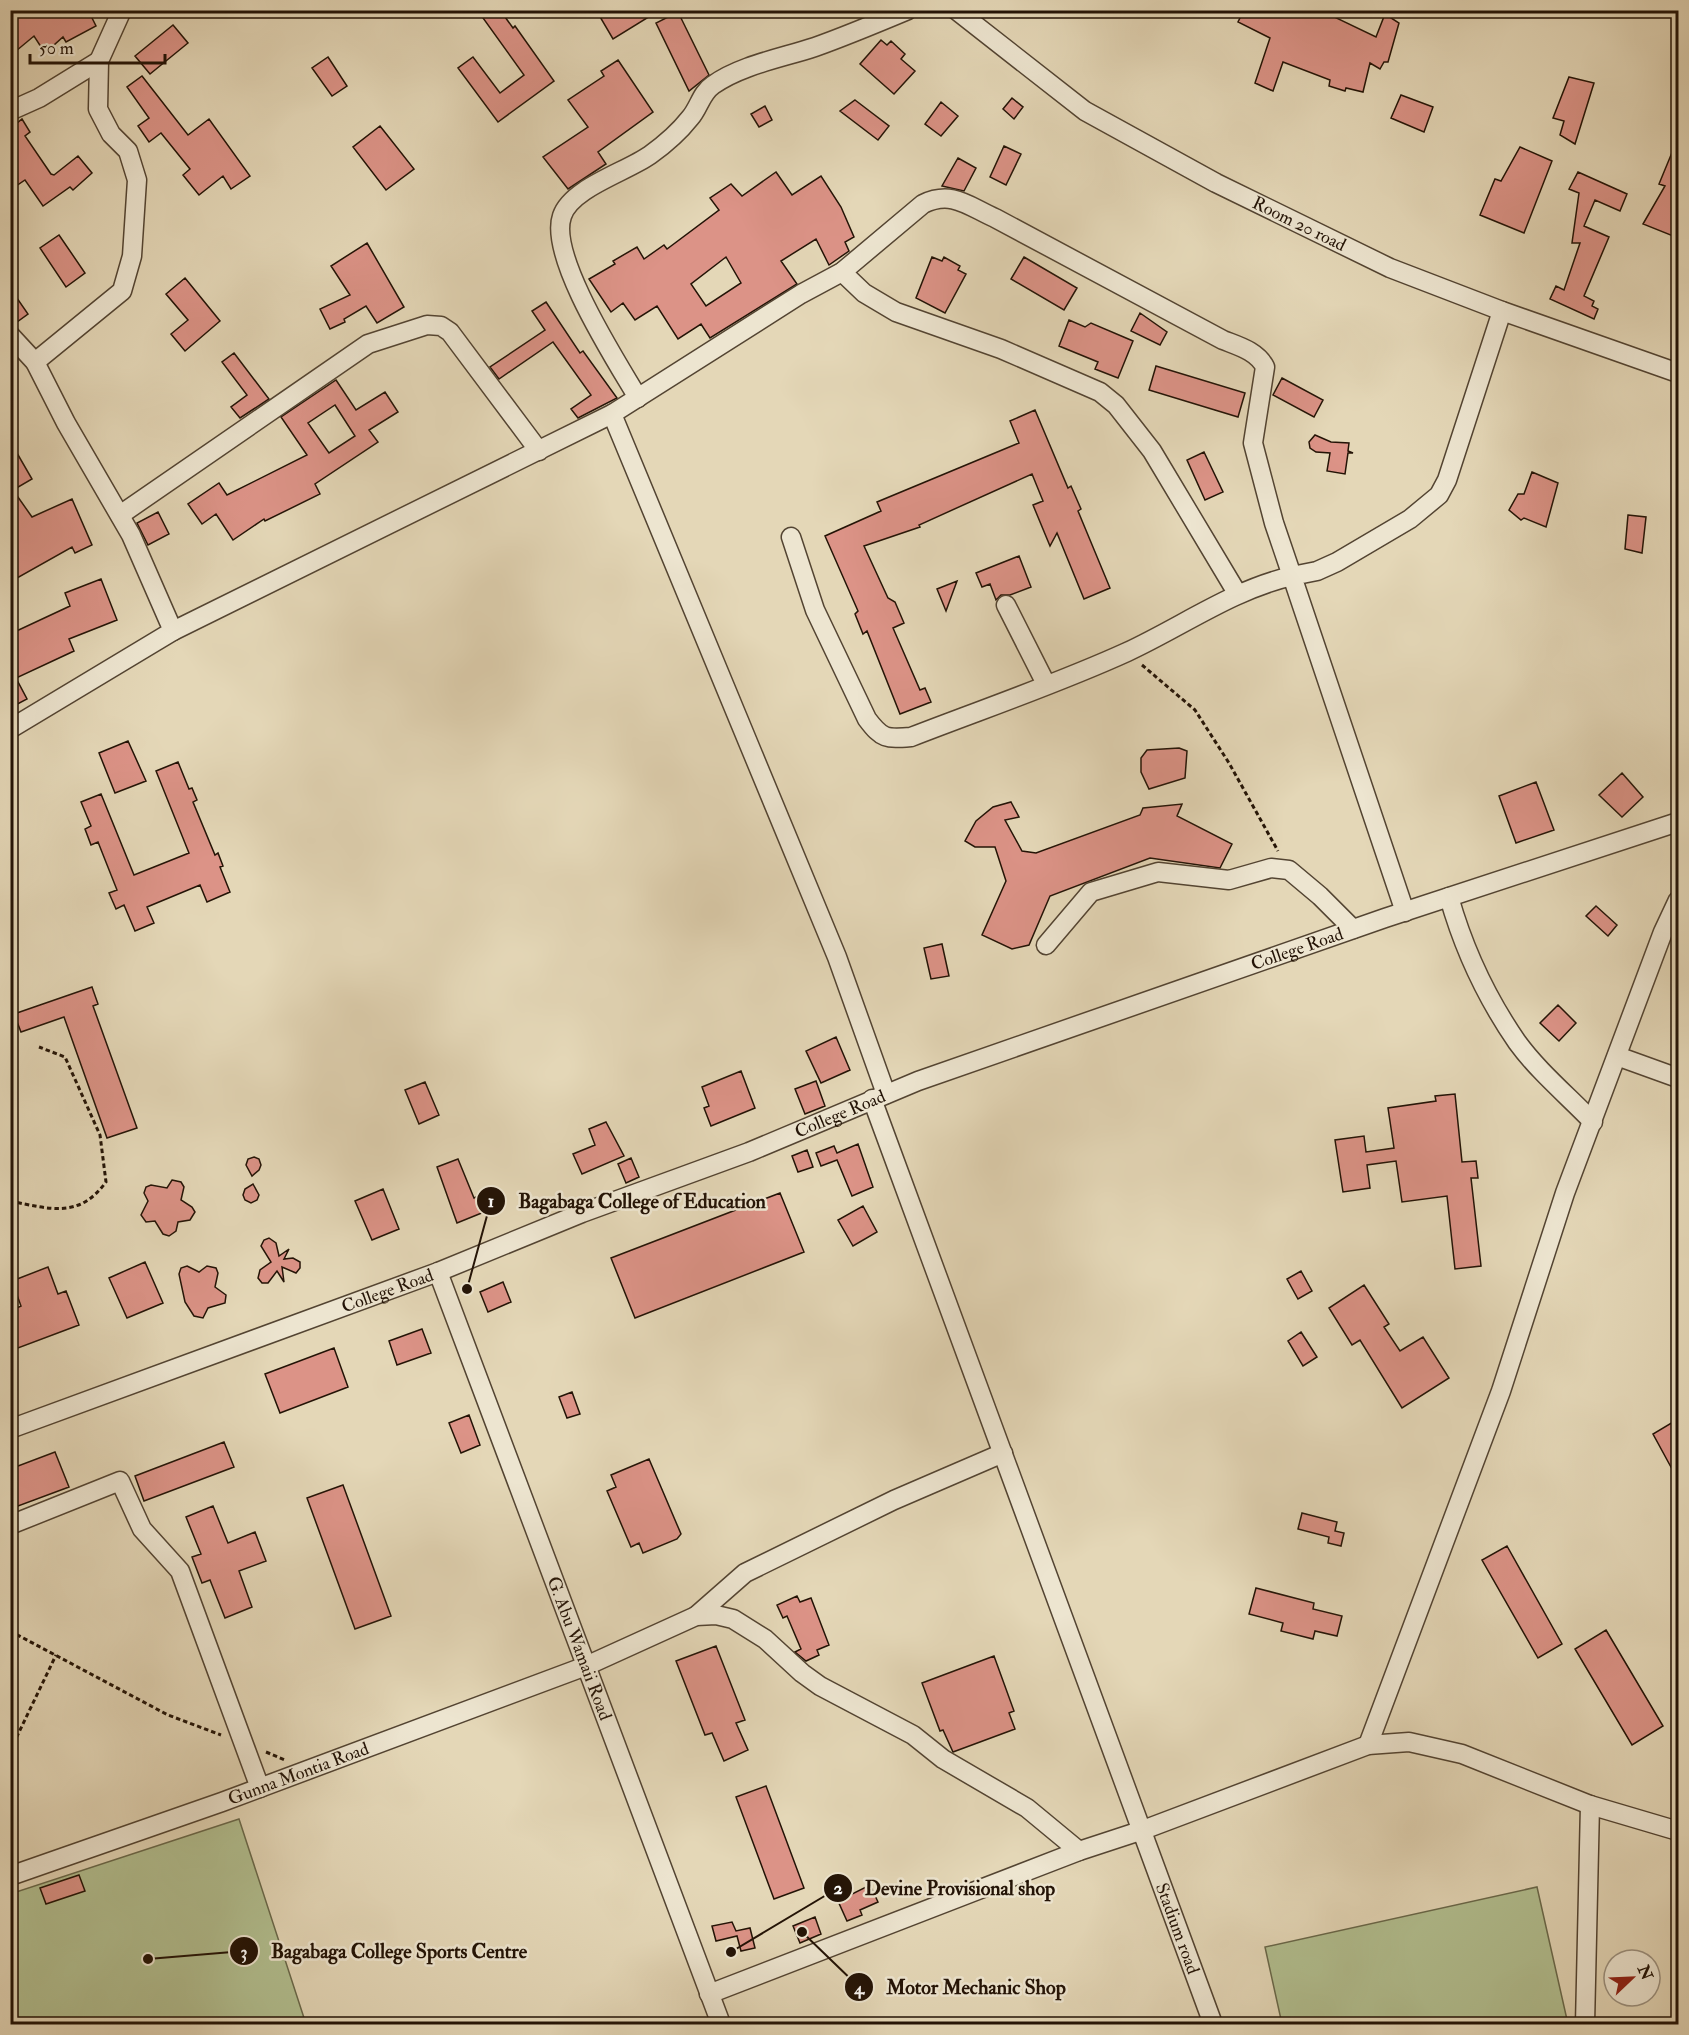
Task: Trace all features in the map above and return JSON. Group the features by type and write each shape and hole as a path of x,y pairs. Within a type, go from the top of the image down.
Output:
{"street":[{"path":"34,362 122,291 132,256 137,180 128,152 111,134 98,109 99,61 122,10"},
{"path":"638,398 590,318 560,236 562,216 574,198 649,156 691,117 711,86 734,74 828,43 908,10"},
{"name":"Room 20 road","path":"956,10 1085,111 1216,183 1390,268 1502,311 1678,373"},
{"path":"10,111 39,98 99,61"},
{"path":"10,729 173,631 612,414 801,294 842,272 923,204 947,197 995,218 1262,360 1265,367 1253,443 1274,523 1405,912"},
{"path":"842,272 864,293 896,312 1001,349 1100,392 1116,405 1152,451 1237,593"},
{"path":"790,537 815,610 850,686 878,735 891,738 911,736 1127,652 1237,593 1266,582 1317,572 1410,519 1439,495 1447,480 1502,311"},
{"path":"120,515 368,344 427,325 441,326 450,332 539,451"},
{"path":"10,336 34,362 66,423 120,515 152,578 173,631"},
{"name":"Stadium road","path":"612,414 837,957 879,1096 1003,1453 1214,2025"},
{"path":"1006,604 1046,684"},
{"name":"College Road","path":"10,1429 438,1272 582,1213 749,1152 879,1096 1353,929 1678,822"},
{"path":"1046,945 1091,891 1158,872 1229,880 1271,868 1289,870 1320,896 1353,929"},
{"path":"1449,897 1467,953 1480,981 1518,1043 1593,1122"},
{"path":"1368,1745 1501,1391 1565,1193 1663,932 1678,900"},
{"path":"1617,1056 1678,1078"},
{"name":"G. Abu Wamaii Road","path":"438,1272 721,2025"},
{"path":"696,1616 745,1573 894,1500 1003,1453"},
{"path":"10,1525 120,1481 141,1529 180,1571 260,1788"},
{"path":"696,1616 716,1615 733,1619 765,1639 802,1673 820,1686 913,1735 943,1759 1027,1808 1079,1851"},
{"name":"Gunna Montia Road","path":"10,1876 260,1788 586,1666 696,1616"},
{"path":"709,1994 1079,1851 1143,1830 1368,1745 1409,1743 1462,1754 1590,1805 1678,1832"},
{"path":"1584,2025 1590,1805"}],"path":[{"path":"1127,652 1165,688 1196,711 1229,763 1289,870"},
{"path":"10,1201 59,1210 93,1199 106,1182 100,1135 65,1057 39,1047"},
{"path":"10,1631 168,1715 309,1769"},
{"path":"10,1751 56,1655"}],"green space":[{"path":"239,1819 306,2024 11,2024 10,1894"},
{"path":"1537,1887 1568,2024 1282,2024 1265,1947"}],"building":[{"path":"10,10 88,10 96,26 66,42 63,37 45,53 34,36 10,56"},
{"path":"494,10 500,10 513,28 515,26 554,81 498,122 458,68 473,57 500,93 524,75 483,18"},
{"path":"596,10 660,10 613,39"},
{"path":"1244,10 1332,10 1330,15 1376,37 1385,14 1399,23 1388,62 1384,62 1380,69 1370,63 1363,92 1346,88 1345,91 1329,86 1330,80 1283,62 1273,91 1255,83 1270,38 1238,22"},
{"path":"678,12 709,75 689,91 656,23"},
{"path":"173,25 188,43 150,74 135,56"},
{"path":"881,40 887,45 891,41 905,54 901,59 915,71 894,94 860,64"},
{"path":"328,57 347,86 332,96 312,68"},
{"path":"618,60 653,112 598,152 606,164 568,189 543,157 588,127 568,100 604,76 601,71"},
{"path":"142,76 188,135 209,119 250,176 231,189 223,176 199,195 183,175 190,169 161,133 149,142 138,126 149,118 127,87"},
{"path":"1569,77 1594,83 1575,144 1560,135 1564,121 1553,118"},
{"path":"1401,95 1433,107 1424,132 1391,118"},
{"path":"1012,98 1023,107 1014,119 1003,109"},
{"path":"855,100 889,126 878,140 840,111"},
{"path":"941,102 958,116 941,136 925,124"},
{"path":"765,106 772,120 759,127 751,114"},
{"path":"22,119 30,132 25,136 51,174 54,175 78,156 92,173 73,190 70,187 43,206 25,180 10,190 10,122 16,124"},
{"path":"380,126 414,169 386,190 353,147"},
{"path":"1678,138 1678,238 1643,224 1665,186 1659,184"},
{"path":"1004,146 1021,154 1006,185 990,177"},
{"path":"1520,147 1552,161 1524,233 1480,215 1495,179 1501,181"},
{"path":"958,158 976,168 964,191 942,186"},
{"path":"776,172 792,195 821,176 841,207 854,237 845,242 849,251 829,265 816,239 781,261 797,284 710,338 701,324 678,339 657,306 635,320 623,303 611,312 589,279 615,264 613,261 637,247 644,259 664,245 667,249 719,210 710,198 731,184 742,196","holes":["726,257 741,283 706,306 691,284"]},
{"path":"1578,172 1627,194 1620,211 1595,200 1584,226 1609,237 1584,296 1594,301 1592,306 1598,309 1594,319 1550,299 1556,286 1564,290 1580,243 1572,243 1579,193 1569,189"},
{"path":"59,235 85,273 66,287 40,248"},
{"path":"367,243 404,307 377,323 366,306 344,319 345,322 330,329 320,309 350,295 331,266"},
{"path":"932,257 942,261 944,257 960,266 958,270 966,274 945,313 916,298"},
{"path":"1024,257 1077,288 1064,310 1011,279"},
{"path":"185,278 220,321 185,351 171,334 188,320 166,294"},
{"path":"10,288 28,314 17,322 10,313"},
{"path":"546,302 580,353 583,351 617,398 578,418 571,409 591,395 553,342 499,379 490,367 545,330 532,311"},
{"path":"1140,313 1167,332 1160,345 1131,331"},
{"path":"1069,320 1085,327 1091,323 1133,341 1118,378 1095,369 1098,362 1059,346"},
{"path":"234,353 269,399 240,418 231,407 247,395 222,362"},
{"path":"1156,366 1245,393 1238,417 1149,390"},
{"path":"1282,378 1323,400 1314,417 1273,395"},
{"path":"336,380 356,410 385,392 398,412 369,430 378,442 315,484 320,494 265,521 264,519 233,540 216,514 202,524 188,504 219,483 227,495 307,455 281,417","holes":["335,405 355,436 329,453 308,423"]},
{"path":"1035,410 1068,488 1071,486 1081,509 1078,511 1110,588 1084,599 1057,533 1050,546 1033,505 1043,501 1032,474 919,525 920,527 864,546 888,598 895,602 904,623 893,628 920,690 925,688 931,702 900,714 867,631 863,634 855,614 858,611 825,536 881,511 877,502 1019,443 1010,421"},
{"path":"1315,435 1331,442 1349,443 1348,451 1353,453 1348,453 1345,474 1327,471 1330,453 1316,452 1310,448 1309,442"},
{"path":"10,441 32,479 13,490 32,517 72,499 92,545 75,553 72,547 10,582"},
{"path":"1204,452 1223,492 1205,500 1187,460"},
{"path":"1532,472 1558,483 1546,527 1524,518 1521,520 1509,510 1518,494 1524,494"},
{"path":"158,512 169,534 148,545 137,523"},
{"path":"1628,515 1646,517 1642,553 1625,549"},
{"path":"1019,556 1031,587 1010,595 1001,595 996,600 990,584 982,587 976,573"},
{"path":"101,579 117,620 69,639 74,651 16,678 27,699 10,708 10,634 70,606 65,593"},
{"path":"957,581 946,611 937,589"},
{"path":"128,741 146,781 115,793 99,753"},
{"path":"1179,748 1187,751 1185,778 1149,789 1141,772 1141,758 1147,750"},
{"path":"178,762 189,789 192,788 197,800 193,802 215,855 218,853 223,866 220,867 230,892 207,902 200,885 147,907 154,923 135,931 124,905 116,909 109,893 117,890 98,842 91,845 85,829 91,826 81,802 101,794 134,875 189,853 156,771"},
{"path":"1622,773 1643,797 1622,817 1599,795"},
{"path":"1536,782 1554,830 1516,843 1499,796"},
{"path":"1011,802 1019,817 1005,820 1022,851 1036,853 1140,815 1143,808 1182,804 1177,816 1232,844 1220,868 1150,858 1050,896 1029,945 1012,949 982,935 1006,881 995,847 975,847 965,841 976,821 993,807"},
{"path":"1596,906 1617,925 1608,936 1586,916"},
{"path":"942,944 949,976 931,979 924,948"},
{"path":"92,987 98,1004 93,1006 137,1128 107,1138 64,1017 21,1032 14,1014"},
{"path":"1558,1005 1576,1023 1559,1041 1540,1023"},
{"path":"836,1037 850,1070 821,1083 806,1051"},
{"path":"741,1071 755,1108 711,1126 704,1108 709,1106 702,1087"},
{"path":"816,1081 825,1106 805,1114 795,1089"},
{"path":"425,1082 439,1115 419,1124 405,1090"},
{"path":"1455,1094 1462,1162 1476,1161 1478,1178 1471,1178 1481,1266 1455,1269 1447,1196 1402,1202 1396,1161 1367,1165 1370,1188 1343,1192 1335,1140 1364,1136 1366,1152 1394,1148 1388,1108 1436,1101 1435,1096"},
{"path":"606,1122 624,1156 582,1174 573,1154 595,1145 589,1129"},
{"path":"858,1144 873,1187 852,1196 837,1160 821,1166 816,1153 834,1146 837,1153"},
{"path":"807,1150 813,1167 798,1172 792,1156"},
{"path":"254,1157 259,1159 261,1165 252,1176 246,1165 248,1159"},
{"path":"631,1158 639,1177 626,1183 618,1164"},
{"path":"458,1159 474,1198 483,1194 489,1210 457,1223 437,1167"},
{"path":"172,1180 181,1182 184,1187 181,1200 192,1207 195,1212 190,1220 178,1222 176,1231 169,1236 163,1234 155,1221 146,1222 141,1215 148,1201 144,1193 146,1187 151,1185 167,1188"},
{"path":"253,1184 259,1195 257,1200 251,1203 245,1200 243,1195 245,1189"},
{"path":"383,1189 399,1229 372,1240 355,1201"},
{"path":"780,1193 804,1252 635,1318 611,1258"},
{"path":"863,1206 877,1232 853,1246 838,1220"},
{"path":"269,1238 276,1243 279,1256 289,1249 284,1259 293,1258 300,1262 300,1268 296,1273 282,1267 284,1282 277,1271 268,1283 262,1283 258,1278 260,1270 271,1262 261,1246 264,1240"},
{"path":"145,1262 163,1303 127,1318 109,1278"},
{"path":"187,1266 199,1272 207,1266 216,1268 218,1273 215,1287 226,1295 225,1303 208,1308 203,1318 194,1316 185,1302 179,1274 181,1268"},
{"path":"48,1267 58,1294 66,1291 79,1325 10,1351 10,1311 21,1306 12,1281"},
{"path":"1301,1271 1312,1291 1298,1299 1287,1279"},
{"path":"503,1282 511,1302 488,1312 480,1292"},
{"path":"1364,1285 1389,1324 1384,1327 1400,1351 1423,1337 1449,1378 1402,1408 1360,1340 1352,1345 1329,1308"},
{"path":"422,1329 431,1353 397,1365 389,1341"},
{"path":"1301,1332 1317,1357 1303,1366 1288,1341"},
{"path":"334,1348 348,1387 280,1413 265,1374"},
{"path":"572,1392 580,1414 567,1418 559,1397"},
{"path":"469,1415 480,1445 461,1453 449,1423"},
{"path":"1678,1419 1678,1480 1653,1434"},
{"path":"224,1442 234,1467 144,1501 135,1476"},
{"path":"55,1452 69,1487 10,1509 10,1469"},
{"path":"649,1459 681,1534 677,1539 643,1553 639,1543 631,1547 607,1491 616,1487 611,1475"},
{"path":"343,1485 391,1616 355,1629 307,1498"},
{"path":"213,1506 228,1543 255,1532 266,1561 239,1571 252,1607 225,1618 210,1580 202,1583 192,1557 201,1554 186,1517"},
{"path":"1302,1513 1337,1522 1335,1531 1344,1533 1341,1546 1328,1543 1329,1537 1298,1529"},
{"path":"1507,1546 1562,1644 1538,1658 1482,1560"},
{"path":"1256,1588 1314,1603 1313,1609 1342,1616 1337,1636 1315,1631 1313,1639 1281,1631 1283,1623 1249,1614"},
{"path":"797,1596 800,1602 811,1598 829,1645 817,1650 819,1655 806,1661 795,1652 801,1649 787,1616 783,1618 777,1605"},
{"path":"1606,1630 1663,1726 1632,1745 1575,1649"},
{"path":"716,1646 745,1720 736,1723 748,1750 724,1761 712,1733 705,1735 676,1661"},
{"path":"994,1656 1014,1711 1009,1713 1015,1729 953,1752 943,1730 940,1731 922,1683"},
{"path":"766,1786 804,1888 774,1899 736,1797"},
{"path":"79,1875 85,1891 46,1904 40,1888"},
{"path":"866,1887 872,1889 878,1902 860,1910 862,1915 847,1921 838,1901"},
{"path":"815,1917 821,1934 800,1943 793,1926"},
{"path":"732,1922 736,1931 750,1928 755,1948 741,1951 737,1936 716,1941 712,1926"}],"place":[{"name":"Bagabaga College of Education","path":"467,1289"},
{"name":"Motor Mechanic Shop","path":"802,1932"},
{"name":"Devine Provisional shop","path":"731,1952"},
{"name":"Bagabaga College Sports Centre","path":"148,1959"}]}
